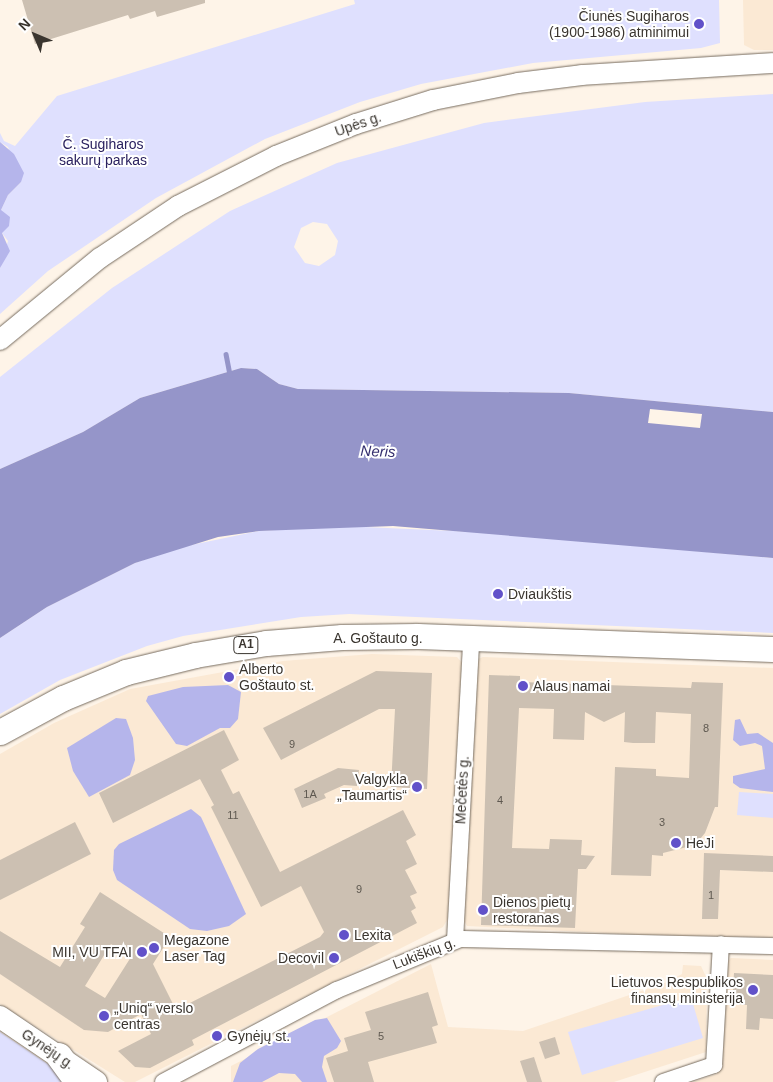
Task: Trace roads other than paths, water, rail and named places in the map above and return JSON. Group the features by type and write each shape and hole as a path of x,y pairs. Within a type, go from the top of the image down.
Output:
{"highway":[{"path":"59,1056 78,1082"}],"main road":[{"name":"A. Goštauto g.","path":"0,732 62,698 126,672 232,647 342,637 773,649"},
{"name":"Gynėjų g.","path":"0,1017 96,1082"}],"street":[{"name":"Upės g.","path":"0,340 92,264 164,215 250,168 356,124 433,100 518,83 717,64 773,63"},
{"name":"Mečetės g.","path":"455,940 470,640"},
{"name":"Lukiškių g.","path":"163,1082 337,990 455,940 485,937 773,946"},
{"path":"663,1082 714,1065 721,944"}],"water":[{"name":"Neris","path":"241,368 257,369 279,384 298,389 569,393 773,412 773,558 393,526 259,531 218,537 135,563 47,607 0,638 0,469 83,432 140,398"}],"waterway":[{"path":"226,354 230,375"}],"place":[{"name":"Čiunės Sugiharos (1900-1986) atminimui","path":"699,24"},
{"name":"Dviaukštis","path":"498,594"},
{"name":"Alberto Goštauto st.","path":"229,677"},
{"name":"Alaus namai","path":"523,686"},
{"name":"Valgykla „Taumartis“","path":"417,787"},
{"name":"HeJi","path":"676,843"},
{"name":"Dienos pietų restoranas","path":"483,910"},
{"name":"Lexita","path":"344,935"},
{"name":"Megazone Laser Tag","path":"154,948"},
{"name":"MII, VU TFAI","path":"142,952"},
{"name":"Decovil","path":"334,958"},
{"name":"Lietuvos Respublikos finansų ministerija","path":"753,990"},
{"name":"„Uniq“ verslo centras","path":"104,1016"},
{"name":"Gynėjų st.","path":"217,1036"}],"park label":[{"name":"Č. Sugiharos sakurų parkas","path":"103,152"}]}
